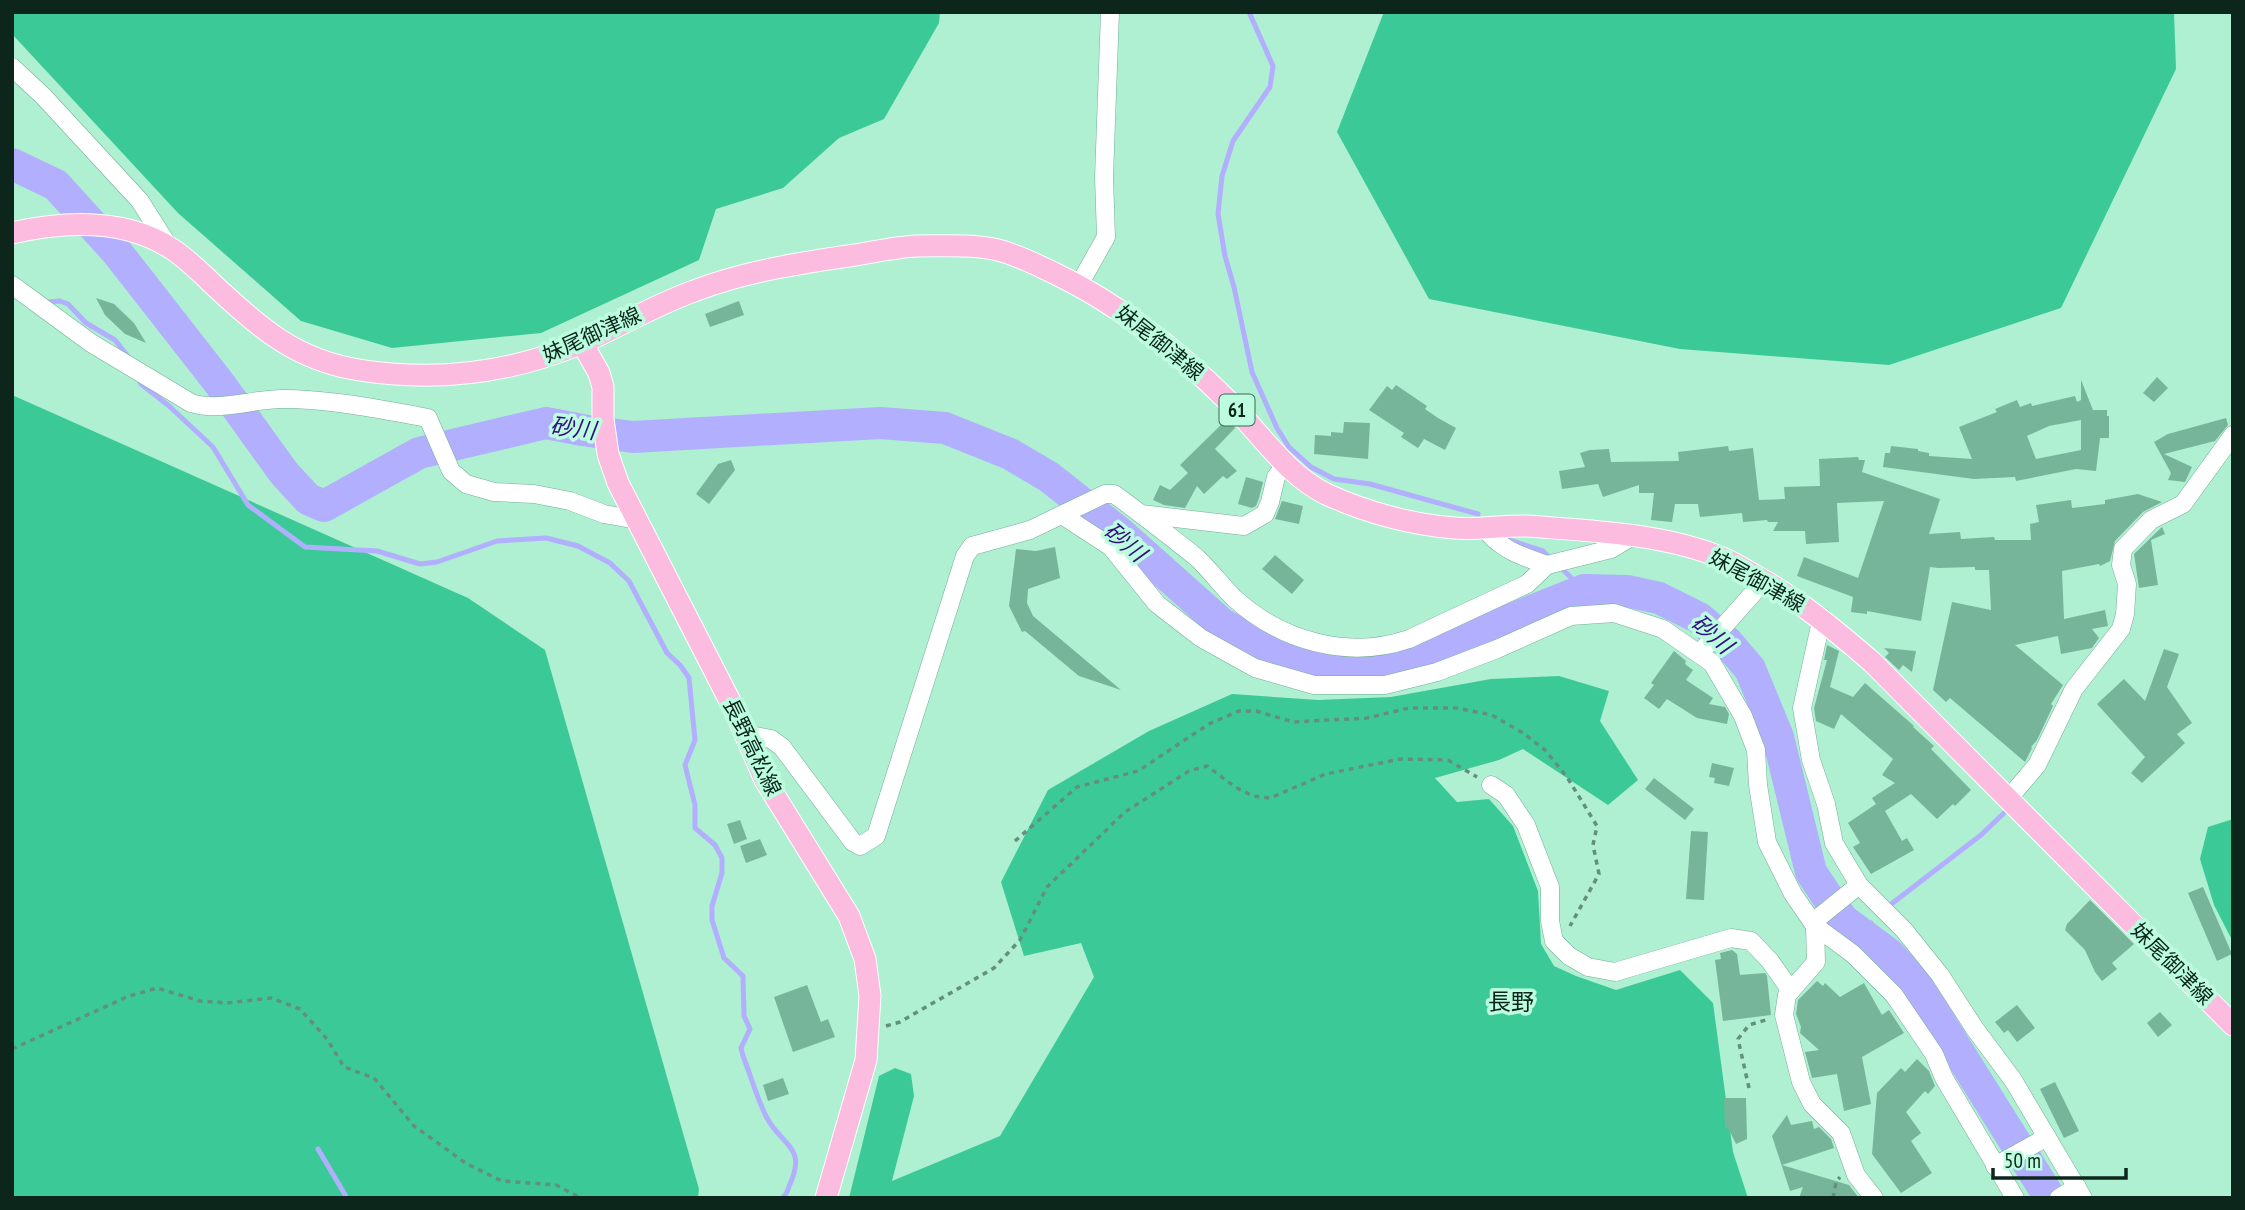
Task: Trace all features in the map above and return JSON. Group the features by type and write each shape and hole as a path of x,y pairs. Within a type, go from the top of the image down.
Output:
{"main road":[{"name":"妹尾御津線","path":"12,233 85,223 131,231 169,247 254,322 290,348 320,361 360,370 405,374 475,373 531,362 582,342 669,300 723,281 785,265 911,246 994,249 1030,261 1121,309 1175,351 1230,403 1293,472 1323,492 1395,519 1456,528 1523,526 1589,531 1676,543 1722,557 1822,617 1872,662 2233,1025"},
{"name":"長野高松線","path":"582,342 599,373 603,387 603,418 608,454 618,483 765,780 849,916 864,959 870,996 866,1060 826,1198"}],"street":[{"path":"1079,285 1106,237 1104,177 1110,12"},
{"path":"12,66 139,201 169,247"},
{"path":"12,285 91,343 191,403 209,408 283,399 428,418 451,471 479,490 534,494 570,501 604,514 636,520"},
{"path":"2008,799 2037,765 2074,689 2121,629 2127,584 2123,572 2123,550 2151,520 2183,504 2233,435"},
{"path":"1142,514 1244,526 1265,514 1276,477 1286,464"},
{"path":"744,734 771,739 782,747 853,842 860,846 869,842 876,836 965,556 972,545 1030,530 1105,494 1114,494 1142,514 1197,559 1234,598 1264,622 1293,637 1320,644 1362,648 1390,646 1409,639 1527,584 1547,565 1611,548 1631,537"},
{"path":"1062,516 1111,547 1157,604 1201,639 1255,668 1314,685 1385,685 1437,672 1571,616 1614,613 1663,629 1712,663 1743,716 1756,750 1758,785 1767,842 1794,894 1814,924 1853,954 1894,995 1934,1054 1944,1078 2015,1198"},
{"path":"1484,527 1489,536 1512,552 1547,565"},
{"path":"1699,654 1764,581"},
{"path":"1822,617 1802,708 1811,760 1826,804 1833,843 1858,885 1904,930 1940,975 2013,1080 2080,1192 2059,1198"},
{"path":"1491,785 1506,795 1526,825 1550,887 1550,922 1554,941 1569,956 1588,967 1615,972 1731,938 1751,941 1791,991"},
{"path":"1814,924 1858,885"},
{"path":"1814,924 1816,962 1787,995 1784,1015 1801,1082 1812,1104 1841,1133 1856,1175 1874,1198"},
{"path":"1995,1166 2047,1137"}],"path":[{"path":"1015,841 1077,787 1138,771 1209,724 1239,711 1256,711 1293,722 1367,718 1409,708 1456,708 1492,715 1524,733 1545,750 1567,777 1597,827 1593,845 1598,874 1567,930 1569,956"},
{"path":"869,1031 900,1022 994,968 1020,940 1047,887 1125,812 1189,771 1206,766 1235,787 1254,796 1270,798 1326,775 1399,759 1448,760 1491,785"},
{"path":"12,1049 129,996 157,988 200,1001 228,1003 271,998 300,1009 327,1039 344,1068 374,1078 414,1126 467,1164 502,1181 556,1185 581,1198"},
{"path":"1749,1088 1738,1039 1749,1025 1784,1015"}],"green space":[{"path":"12,12 940,12 939,23 884,119 839,138 783,188 716,209 699,260 541,333 392,348 301,321 178,213 12,34"},
{"path":"1384,12 2174,12 2176,69 2061,308 1889,365 1680,349 1429,299 1337,132"},
{"path":"12,395 468,598 545,650 699,1189 698,1198 12,1198"},
{"path":"1559,676 1609,691 1600,721 1638,780 1608,805 1523,749 1499,760 1435,778 1457,802 1489,799 1513,826 1538,891 1541,944 1554,966 1616,990 1680,970 1713,1003 1733,1152 1748,1198 849,1198 879,1076 895,1068 911,1074 914,1096 892,1181 1000,1136 1094,977 1081,943 1024,956 1001,882 1048,790 1149,731 1232,694 1318,700 1391,697 1491,679"},
{"path":"2233,819 2233,942 2214,905 2200,859 2208,827"}],"building":[{"path":"96,298 114,304 134,323 146,343 125,334 105,315"},
{"path":"739,301 744,315 710,327 705,314"},
{"path":"2157,377 2168,388 2154,402 2143,393"},
{"path":"2081,380 2093,410 2107,410 2109,416 2109,438 2100,438 2096,471 2076,469 2016,481 2015,477 1974,479 1883,467 1885,453 1890,453 1891,446 1918,449 1929,453 1929,456 1972,459 1959,427 1997,412 1995,409 2017,400 2020,407 2075,396 2077,402 2081,400","holes":["2081,420 2081,450 2036,459 2027,436 2049,426"]},
{"path":"1396,385 1427,406 1425,409 1456,428 1445,450 1424,439 1418,448 1401,437 1404,433 1369,410 1387,386 1392,390"},
{"path":"2226,418 2228,425 2215,441 2164,454 2192,467 2185,482 2168,480 2171,473 2154,442 2168,434"},
{"path":"1227,419 1235,428 1215,449 1237,471 1227,479 1223,476 1204,494 1197,486 1185,508 1164,505 1153,500 1160,485 1170,490 1188,473 1180,465"},
{"path":"1344,422 1370,423 1368,459 1314,454 1315,435 1331,436 1331,432 1343,433"},
{"path":"1728,446 1729,451 1753,448 1759,500 1785,499 1784,487 1820,486 1819,459 1858,457 1859,460 1865,460 1862,472 1940,499 1929,534 1960,532 1961,539 1994,537 1995,540 2031,540 2030,524 2039,522 2036,505 2071,500 2072,508 2105,504 2105,500 2138,494 2162,502 2143,512 2115,541 2110,561 2100,566 2099,564 2062,571 2064,619 2105,610 2108,626 2092,629 2099,638 2092,648 2061,654 2058,636 2015,645 2063,685 2051,704 2053,706 2025,762 1950,698 1946,702 1933,690 1952,602 1991,610 1989,570 1975,570 1975,567 1930,567 1921,621 1867,611 1867,614 1851,612 1853,597 1797,576 1804,557 1858,578 1884,501 1837,503 1839,542 1806,544 1805,531 1773,531 1778,522 1743,522 1742,513 1700,517 1698,504 1675,504 1672,522 1651,520 1654,493 1639,493 1639,485 1603,497 1598,484 1562,489 1559,471 1585,467 1580,453 1590,450 1609,449 1611,462 1679,461 1678,452"},
{"path":"731,460 735,470 709,504 696,494 718,464"},
{"path":"1246,477 1263,482 1256,506 1252,508 1238,504"},
{"path":"1282,501 1303,506 1299,524 1275,519"},
{"path":"2162,527 2165,534 2151,540 2158,585 2139,588 2134,554"},
{"path":"1055,547 1060,578 1028,589 1027,603 1033,616 1121,690 1079,676 1025,631 1022,632 1009,606 1016,549 1036,551"},
{"path":"1275,555 1304,580 1292,594 1262,569"},
{"path":"1827,645 1839,651 1830,687 1853,697 1865,683 1934,746 1931,749 1971,790 1937,819 1911,794 1885,811 1902,841 1907,838 1914,850 1871,874 1853,847 1860,843 1848,823 1876,804 1872,798 1895,783 1882,775 1893,759 1841,714 1834,729 1816,721 1814,708 1827,660 1824,660"},
{"path":"1884,648 1916,651 1912,672 1903,665 1899,670 1885,657 1889,653"},
{"path":"2164,649 2179,654 2167,687 2192,723 2177,734 2185,743 2142,783 2131,773 2145,757 2097,704 2124,679 2145,701"},
{"path":"1674,651 1693,670 1686,680 1713,698 1709,704 1725,707 1729,714 1727,724 1697,718 1667,699 1659,709 1644,698 1654,685 1651,683"},
{"path":"1712,763 1734,768 1729,786 1714,783 1715,778 1709,777"},
{"path":"1654,778 1694,809 1685,820 1645,789"},
{"path":"740,820 747,839 734,844 727,824"},
{"path":"1691,831 1708,832 1704,900 1686,899"},
{"path":"760,839 767,855 746,863 740,846"},
{"path":"2203,887 2232,954 2217,961 2188,893"},
{"path":"2090,900 2134,944 2112,963 2117,969 2102,981 2085,950 2065,930 2067,924"},
{"path":"1732,950 1737,954 1740,975 1765,973 1767,976 1771,1015 1723,1021 1715,960 1721,959 1720,953"},
{"path":"1817,981 1823,986 1825,983 1840,997 1864,983 1882,1015 1889,1010 1904,1033 1862,1057 1871,1104 1844,1111 1837,1074 1812,1078 1805,1052 1819,1050 1800,1033 1801,1027 1796,1014 1798,1000"},
{"path":"807,985 821,1022 828,1019 835,1037 793,1052 774,997"},
{"path":"2017,1005 2035,1028 2017,1042 2008,1030 2004,1033 1995,1022"},
{"path":"2160,1012 2172,1025 2158,1037 2147,1023"},
{"path":"1917,1059 1929,1071 1935,1086 1928,1094 1925,1091 1906,1112 1921,1133 1911,1141 1932,1173 1901,1193 1872,1154 1877,1093 1901,1068 1905,1072"},
{"path":"783,1078 789,1094 768,1101 763,1085"},
{"path":"2055,1082 2079,1131 2064,1138 2040,1089"},
{"path":"1724,1098 1746,1098 1747,1139 1736,1144 1728,1128 1725,1128"},
{"path":"1787,1115 1791,1125 1812,1121 1814,1129 1819,1127 1831,1139 1834,1148 1782,1165 1849,1185 1859,1198 1799,1198 1803,1187 1790,1191 1772,1136"}],"waterway":[{"path":"1249,12 1273,66 1270,87 1233,141 1222,176 1218,214 1252,372 1277,428 1289,447 1311,467 1334,479 1370,484 1478,514"},
{"name":"砂川","path":"12,164 56,185 116,251 220,384 284,473 308,499 324,506 419,453 546,423 633,437 880,423 945,428 1010,454 1049,477 1120,533 1222,624 1284,655 1336,665 1393,662 1462,639 1584,590 1627,591 1659,598 1699,618 1727,642 1750,669 1778,737 1811,872 1842,919 1889,954 1916,984 2050,1198"},
{"path":"48,302 60,301 68,304 86,323 115,340 130,359"},
{"path":"138,378 141,384 213,447 248,505 305,547 377,551 420,564 437,562 497,541 546,538 578,546 610,563 629,581 667,653 689,678 695,740 685,765 695,805 695,828 715,845 722,858 722,873 712,906 712,920 724,958 743,976 744,1016 750,1029 741,1048 743,1056 767,1118 790,1147 796,1162 795,1171 782,1198"},
{"path":"1506,539 1543,551 1551,559"},
{"path":"1558,565 1584,590"},
{"path":"1890,905 1981,835 2006,811"},
{"path":"1860,933 1871,923"},
{"path":"318,1149 347,1198"}],"district":[{"name":"長野","path":"1511,1002"}]}
